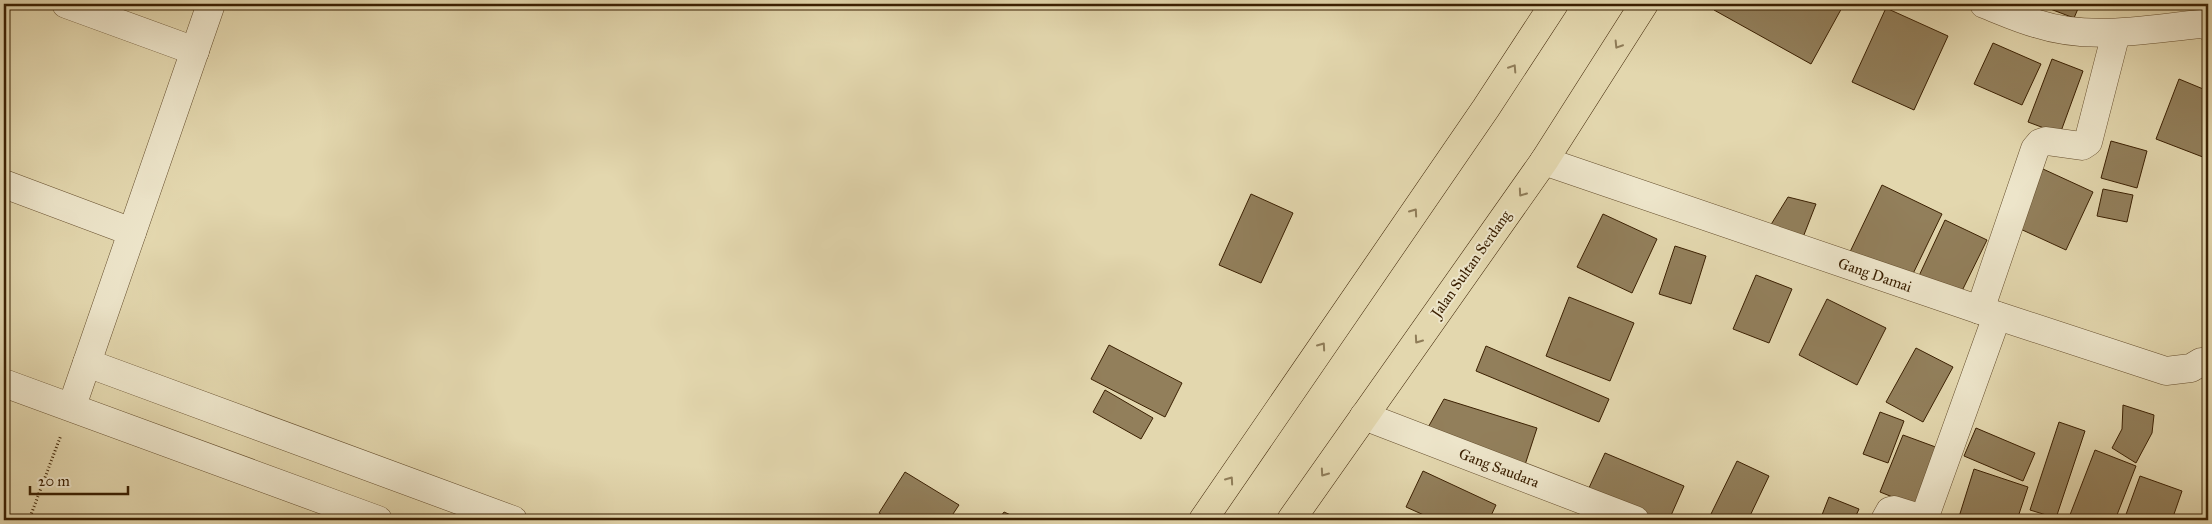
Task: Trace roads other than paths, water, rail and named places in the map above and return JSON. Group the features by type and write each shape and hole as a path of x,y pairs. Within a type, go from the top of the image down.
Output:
{"highway":[{"path":"1203,520 1486,108 1554,4"},
{"name":"Jalan Sultan Serdang","path":"1291,520 1544,161 1644,4"}],"street":[{"path":"66,4 195,51"},
{"path":"72,406 211,4"},
{"path":"1984,4 2039,25 2089,33 2116,33 2201,24 2208,26"},
{"path":"1885,520 1890,511 1894,510 1925,520 1988,313 2035,149 2040,143 2046,141 2082,146 2088,142 2116,33"},
{"name":"Gang Damai","path":"1544,161 1988,313 2166,371 2190,368 2201,362 2208,362"},
{"path":"4,184 132,232"},
{"path":"87,363 513,520"},
{"path":"4,383 72,406 378,520"},
{"name":"Gang Saudara","path":"1364,416 1635,520"}]}
